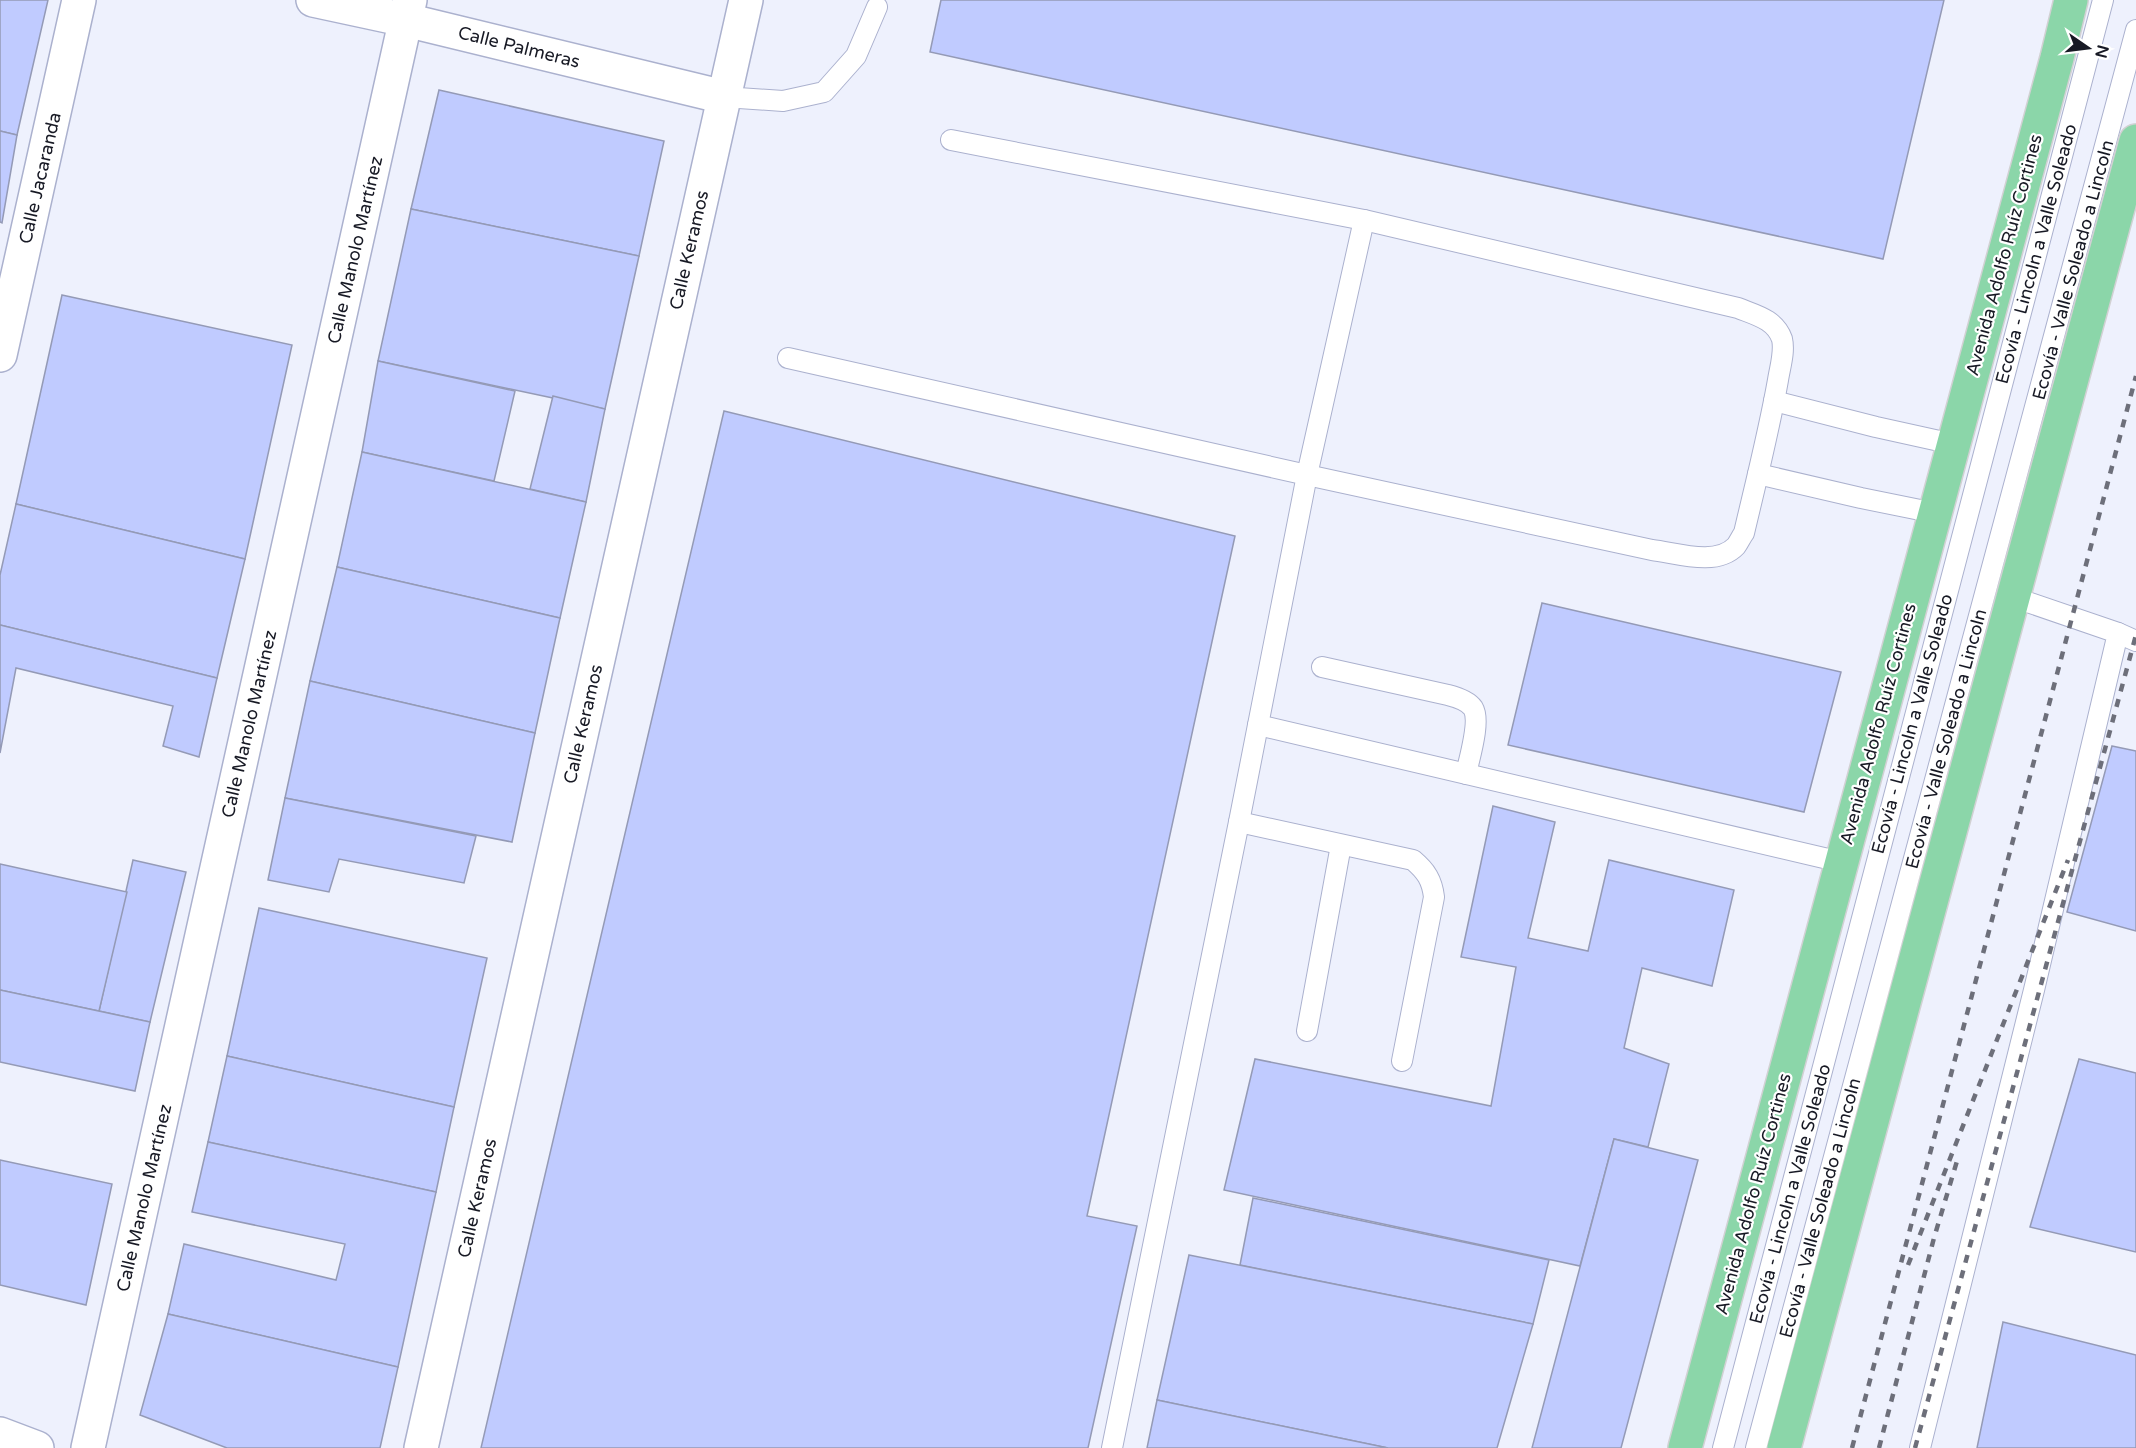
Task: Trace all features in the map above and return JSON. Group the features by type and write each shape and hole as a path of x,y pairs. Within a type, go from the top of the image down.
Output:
{"main road":[{"name":"Avenida Adolfo Ruíz Cortines","path":"1685,1448 2071,0"},
{"path":"1784,1448 2136,141"}],"street":[{"name":"Calle Jacaranda","path":"0,355 80,0"},
{"name":"Calle Palmeras","path":"313,0 408,10 724,97"},
{"name":"Calle Keramos","path":"421,1448 746,0"},
{"name":"Calle Manolo Martínez","path":"88,1448 408,10"},
{"path":"0,1434 37,1448"}],"lane":[{"name":"Ecovía - Lincoln a Valle Soleado","path":"1723,1448 2103,0"},
{"path":"724,97 783,101 824,92 856,56 877,7"},
{"name":"Ecovía - Valle Soleado a Lincoln","path":"1756,1448 2136,30"},
{"path":"788,358 1652,550 1698,557 1718,556 1736,545 1744,533 1774,401 1783,350 1776,328 1765,318 1738,308 1364,220 951,140"},
{"path":"1112,1448 1307,475 1364,220"},
{"path":"1774,401 1953,444"},
{"path":"1758,474 1935,513"},
{"path":"2013,597 2136,641"},
{"path":"1920,1448 2034,990 2118,633"},
{"path":"1322,667 1448,694 1463,700 1473,708 1476,722 1466,774"},
{"path":"1258,726 1841,862"},
{"path":"1239,822 1413,860 1426,872 1434,897 1402,1061"},
{"path":"1307,1030 1341,845"}],"building":[{"path":"0,0 48,0 17,135 0,131"},
{"path":"941,0 1944,0 1883,259 930,52"},
{"path":"439,90 664,141 639,256 411,209"},
{"path":"0,131 17,135 2,223 0,222"},
{"path":"411,209 639,256 605,409 378,361"},
{"path":"62,295 292,345 245,559 16,504"},
{"path":"378,361 515,391 494,481 362,452"},
{"path":"553,396 605,409 586,502 530,489"},
{"path":"724,411 1235,536 1087,1216 1137,1226 1088,1448 481,1448"},
{"path":"362,452 586,502 560,618 337,567"},
{"path":"16,504 245,559 217,678 0,625 0,575"},
{"path":"337,567 560,618 535,733 310,681"},
{"path":"1542,603 1841,672 1804,812 1508,745"},
{"path":"0,625 217,678 199,757 163,746 173,706 16,668 0,753"},
{"path":"310,681 535,733 512,842 285,798"},
{"path":"2112,746 2136,751 2136,931 2067,912"},
{"path":"285,798 476,836 464,883 339,859 329,892 268,880"},
{"path":"1493,806 1555,822 1528,938 1588,951 1609,860 1734,890 1712,986 1642,968 1624,1048 1669,1064 1648,1147 1614,1139 1580,1266 1224,1190 1255,1059 1491,1106 1516,967 1461,957"},
{"path":"133,860 186,872 150,1022 99,1011"},
{"path":"0,864 127,892 99,1011 0,990"},
{"path":"259,908 487,958 454,1107 227,1056"},
{"path":"0,990 150,1022 135,1091 0,1062"},
{"path":"227,1056 454,1107 436,1192 208,1142"},
{"path":"2079,1059 2136,1073 2136,1252 2030,1227"},
{"path":"1614,1139 1698,1160 1621,1448 1532,1448"},
{"path":"208,1142 436,1192 398,1367 168,1314 184,1244 336,1280 345,1244 192,1212"},
{"path":"0,1160 112,1184 86,1305 0,1285"},
{"path":"1253,1198 1549,1260 1533,1324 1240,1265"},
{"path":"1189,1255 1533,1324 1497,1448 1388,1448 1157,1400"},
{"path":"168,1314 398,1367 380,1448 227,1448 140,1415"},
{"path":"2003,1322 2136,1355 2136,1448 1977,1448"},
{"path":"1157,1400 1388,1448 1147,1448"}],"railway":[{"path":"1852,1448 2136,376"},
{"path":"1915,1448 2136,635"},
{"path":"1908,1265 2068,860"},
{"path":"1879,1448 1934,1238 1957,1161"}]}
